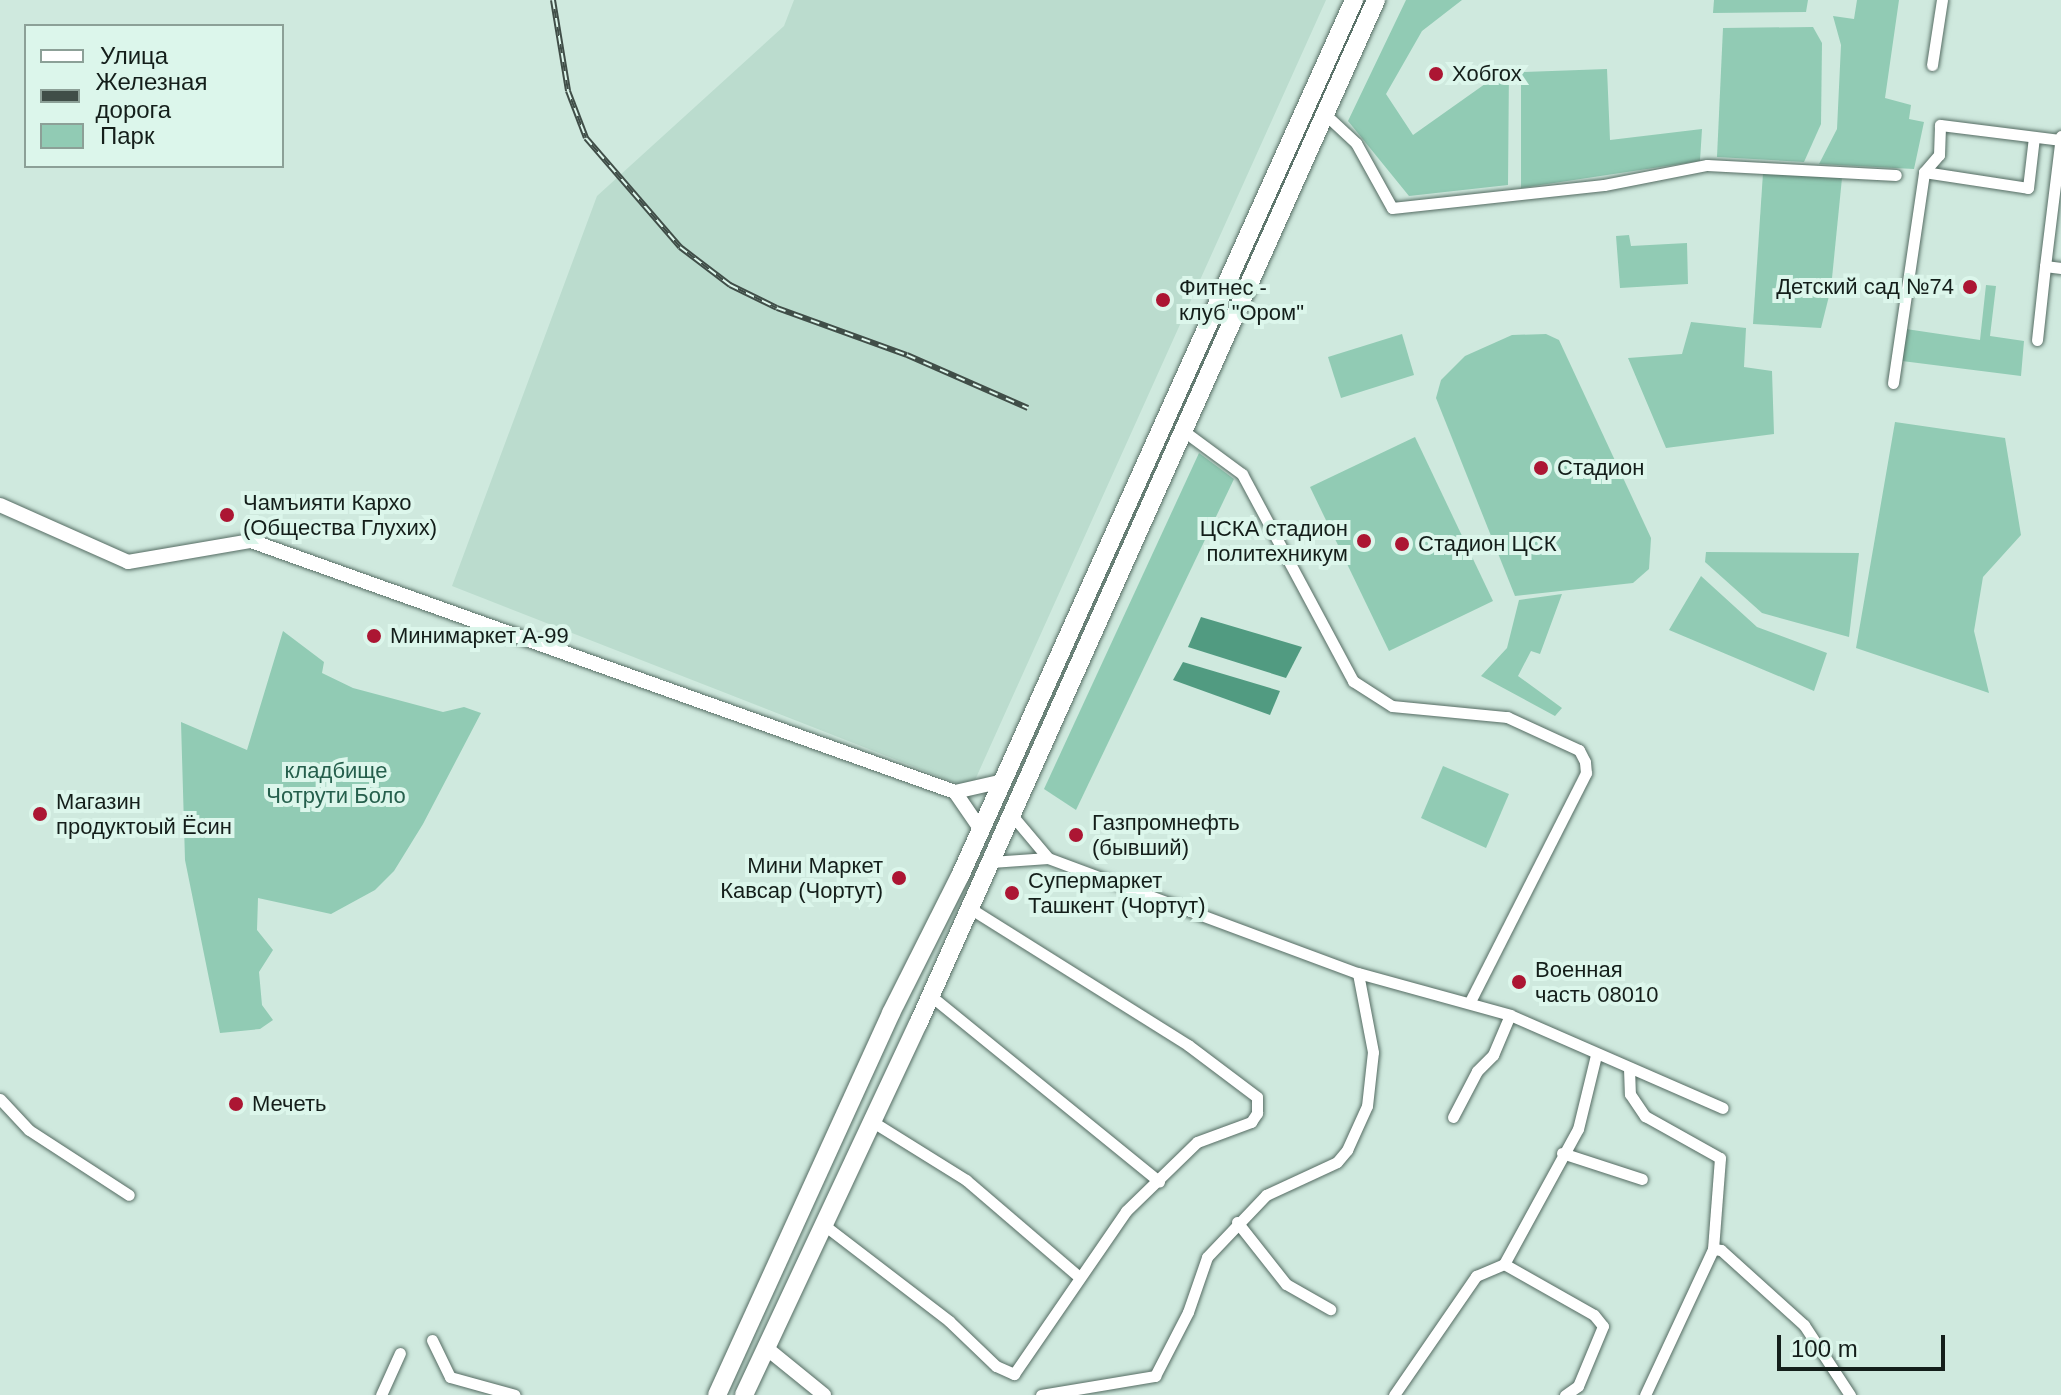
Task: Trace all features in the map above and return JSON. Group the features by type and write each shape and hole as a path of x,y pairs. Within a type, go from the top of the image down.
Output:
{"main road":[{"path":"744,1395 991,862 1087,619 1354,0"},
{"path":"717,1395 999,782 1185,432 1376,0"},
{"path":"891,1013 918,1024"}],"street":[{"path":"1932,65 1942,0"},
{"path":"1327,116 1356,143 1392,208 1604,185 1707,165 1896,175"},
{"path":"1893,383 1924,172 1939,155 1940,125 2034,137 2061,137 2037,340"},
{"path":"1924,172 2028,188 2034,137"},
{"path":"2045,266 2061,268"},
{"path":"1185,432 1242,474 1353,681 1392,706 1507,717 1579,750 1586,773 1470,1002"},
{"path":"0,505 128,562 251,541 409,593 955,792 999,782"},
{"path":"955,792 979,827"},
{"path":"1011,814 1048,858"},
{"path":"991,862 1048,858 1358,973 1510,1015 1723,1108"},
{"path":"824,1225 949,1321 996,1366 1014,1374 1126,1211 1197,1142 1251,1122 1260,1107 1257,1097 1099,985 970,908"},
{"path":"1041,1395 1155,1376 1188,1312 1207,1257 1266,1195 1337,1162 1367,1106 1373,1052 1358,973"},
{"path":"931,996 1159,1181"},
{"path":"1453,1117 1477,1071 1500,1042 1510,1015"},
{"path":"1394,1395 1476,1276 1504,1264 1562,1153 1578,1129 1596,1055"},
{"path":"1629,1068 1630,1094 1645,1116 1720,1158 1723,1166 1713,1249 1645,1395"},
{"path":"0,1099 29,1130 129,1195"},
{"path":"873,1122 966,1180 1079,1277"},
{"path":"1562,1153 1642,1179"},
{"path":"1237,1222 1286,1284 1330,1309"},
{"path":"1713,1249 1721,1250 1804,1325 1850,1395"},
{"path":"1504,1264 1594,1315 1603,1326 1578,1386 1565,1395"},
{"path":"432,1340 450,1377 515,1395"},
{"path":"765,1347 824,1395"},
{"path":"381,1395 400,1353"}],"shaded area":[{"path":"794,0 1326,0 971,789 452,586 597,196 784,26"},
{"path":"1201,617 1302,647 1286,678 1188,647"},
{"path":"1183,662 1280,691 1270,715 1173,680"}],"green space":[{"path":"1406,0 1462,0 1422,31 1386,94 1413,135 1509,67 1508,185 1409,196 1348,121"},
{"path":"1714,0 1808,0 1806,12 1713,13"},
{"path":"1857,0 1899,0 1885,98 1911,105 1909,119 1924,122 1914,169 1819,164 1837,129 1841,45 1833,16 1854,19"},
{"path":"1813,27 1822,43 1821,124 1804,162 1717,157 1723,28"},
{"path":"1607,69 1610,140 1702,129 1700,161 1521,188 1521,72"},
{"path":"1763,173 1842,178 1831,288 1821,328 1753,324"},
{"path":"1629,235 1631,246 1687,243 1688,284 1620,288 1616,236"},
{"path":"1986,285 1996,286 1990,336 2024,341 2021,376 1902,361 1906,329 1980,340"},
{"path":"1691,322 1746,328 1744,367 1772,371 1774,434 1666,448 1628,358 1682,354"},
{"path":"1402,334 1414,375 1341,398 1328,357"},
{"name":"Стадион","path":"1546,334 1559,340 1651,538 1649,569 1633,583 1515,596 1436,398 1441,380 1465,356 1512,335"},
{"path":"1895,422 2005,438 2021,535 1983,577 1974,631 1989,693 1856,648"},
{"name":"Стадион ЦСК","path":"1415,437 1493,601 1389,651 1310,487"},
{"path":"1199,453 1234,479 1076,810 1044,789"},
{"path":"1706,552 1859,553 1849,637 1762,613 1705,562"},
{"path":"1701,576 1757,627 1827,653 1814,691 1669,630"},
{"path":"1562,594 1540,654 1531,651 1518,676 1562,708 1555,716 1481,676 1507,648 1519,600"},
{"name":"кладбище Чотрути Боло","path":"283,631 324,662 322,673 353,688 443,712 464,707 481,713 423,824 394,871 375,890 331,914 258,898 257,930 273,950 259,972 262,1005 273,1020 260,1029 220,1033 185,860 181,722 247,750"},
{"path":"1443,766 1509,794 1486,848 1421,818"}],"railway":[{"path":"553,0 568,91 586,138 680,247 730,285 777,308 907,355 1028,408"}],"place":[{"name":"Хобгох","path":"1436,74"},
{"name":"Детский сад №74","path":"1970,287"},
{"name":"Фитнес - клуб \"Ором\"","path":"1163,300"},
{"name":"Стадион","path":"1541,468"},
{"name":"Чамъияти Кархо (Общества Глухих)","path":"227,515"},
{"name":"ЦСКА стадион политехникум","path":"1364,541"},
{"name":"Стадион ЦСК","path":"1402,544"},
{"name":"Минимаркет А-99","path":"374,636"},
{"name":"Магазин продуктоый Ёсин","path":"40,814"},
{"name":"Газпромнефть (бывший)","path":"1076,835"},
{"name":"Мини Маркет Кавсар (Чортут)","path":"899,878"},
{"name":"Супермаркет Ташкент (Чортут)","path":"1012,893"},
{"name":"Военная часть 08010","path":"1519,982"},
{"name":"Мечеть","path":"236,1104"}]}
